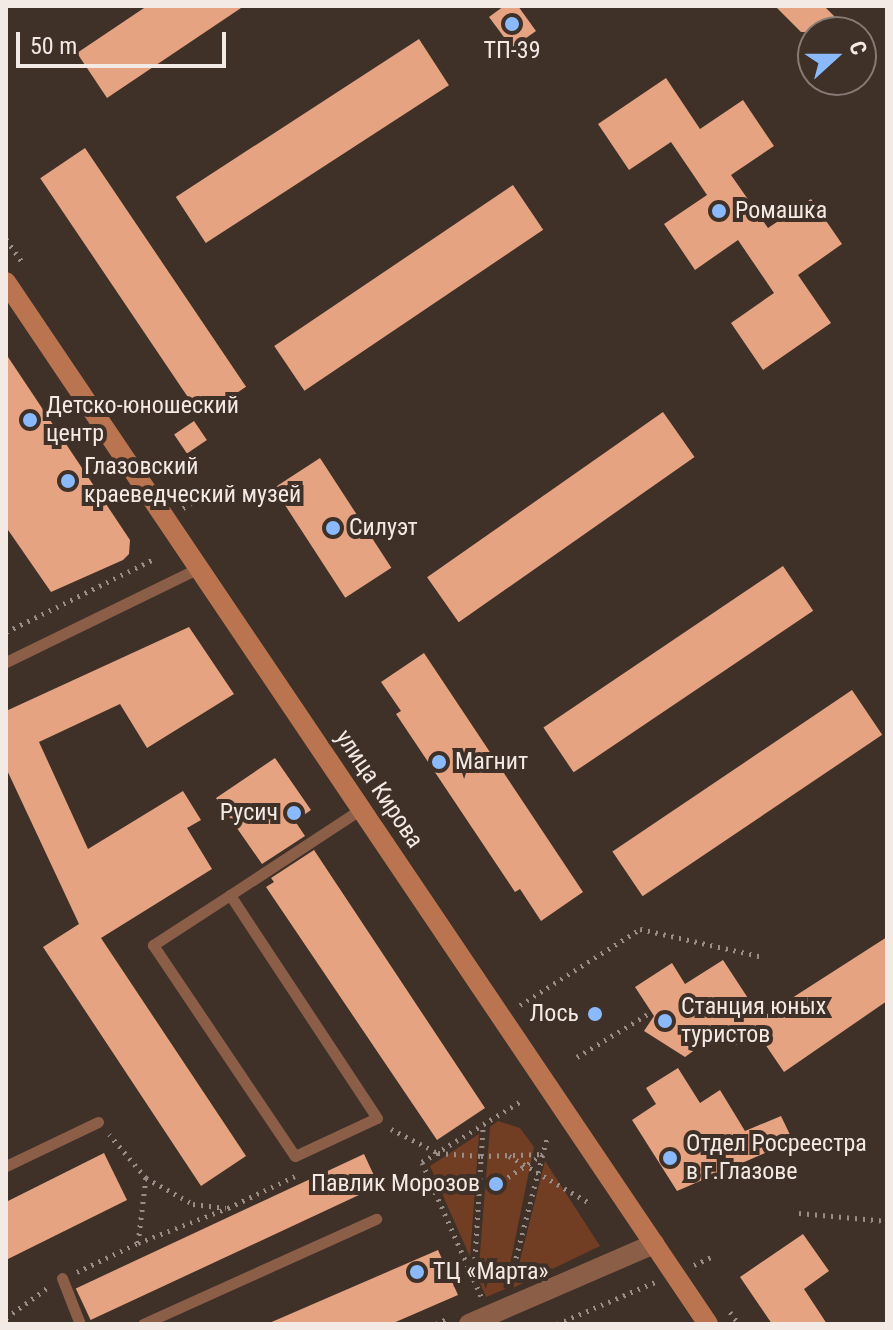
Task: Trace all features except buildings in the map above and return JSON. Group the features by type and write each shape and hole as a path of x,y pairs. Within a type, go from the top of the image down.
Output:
{"main road":[{"name":"улица Кирова","path":"6,282 708,1324"}],"street":[{"path":"469,1324 654,1244"}],"lane":[{"path":"6,662 199,568"},
{"path":"230,895 377,1118 295,1156 153,945 361,809"},
{"path":"6,1166 98,1122"},
{"path":"143,1324 376,1219"},
{"path":"62,1278 80,1324"}],"path":[{"path":"6,632 154,559"},
{"path":"538,994 640,929 763,957"},
{"path":"577,1057 651,1012"},
{"path":"484,1303 422,1162 521,1101"},
{"path":"377,1118 390,1129 438,1153 481,1156 543,1154"},
{"path":"98,1122 146,1178 193,1204 228,1208"},
{"path":"473,1280 483,1125"},
{"path":"376,1135 390,1129"},
{"path":"507,1293 547,1138"},
{"path":"505,1179 543,1154"},
{"path":"508,1155 591,1204"},
{"path":"6,1318 62,1278 138,1243 228,1208 309,1169"},
{"path":"138,1243 146,1178"},
{"path":"799,1213 887,1221"},
{"path":"557,1324 711,1257"}],"shaded area":[{"path":"498,1121 520,1128 534,1147 505,1289 486,1297 478,1278 490,1127"},
{"path":"479,1134 470,1257 430,1166"},
{"path":"545,1161 600,1246 513,1288"}],"place":[{"name":"ТП-39","path":"512,24"},
{"name":"Ромашка","path":"719,211"},
{"name":"Детско-юношеский центр","path":"30,420"},
{"name":"Глазовский краеведческий музей","path":"68,481"},
{"name":"Силуэт","path":"333,528"},
{"name":"Магнит","path":"439,762"},
{"name":"Русич","path":"294,813"},
{"name":"Лось","path":"595,1014"},
{"name":"Станция юных туристов","path":"665,1021"},
{"name":"Отдел Росреестра в г.Глазове","path":"670,1158"},
{"name":"Павлик Морозов","path":"496,1184"},
{"name":"ТЦ «Марта»","path":"417,1272"}]}
